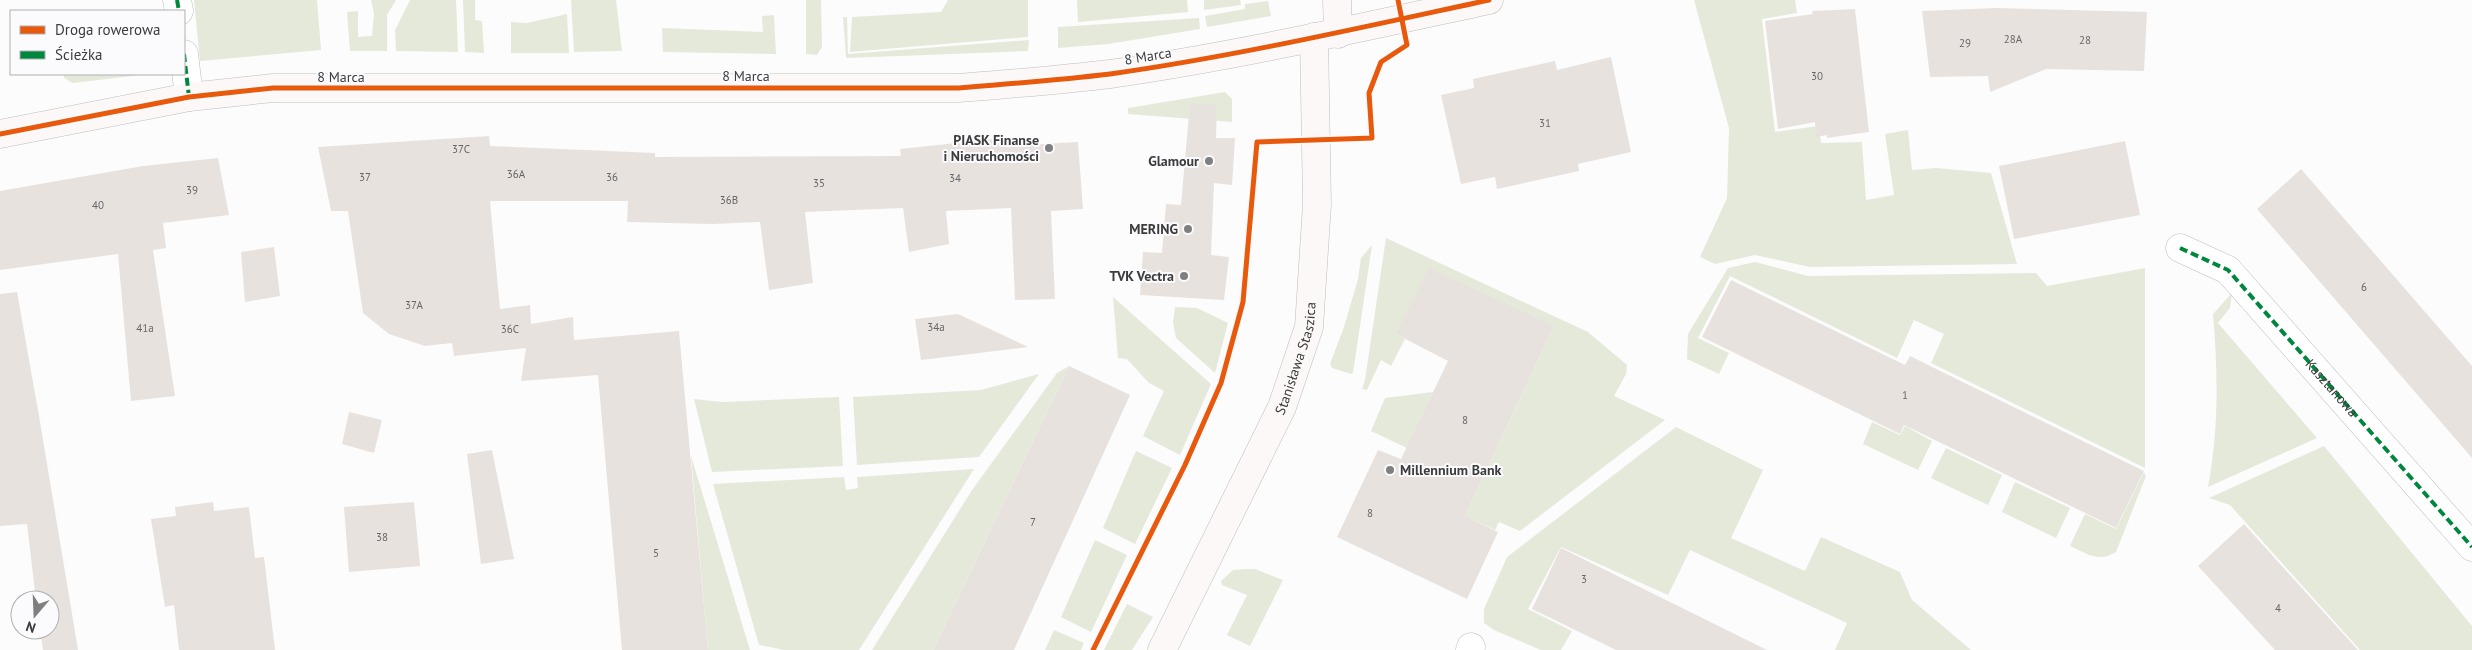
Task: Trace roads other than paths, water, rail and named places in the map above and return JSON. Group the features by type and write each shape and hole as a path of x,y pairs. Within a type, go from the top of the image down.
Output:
{"street":[{"name":"Stanisława Staszica","path":"1162,650 1282,407 1309,327 1326,35 1337,0"},
{"name":"8 Marca","path":"0,134 189,97 273,88 959,88 1110,74 1226,55 1489,0"},
{"path":"185,63 189,97"},
{"name":"Kasztanowa","path":"2180,248 2228,270 2472,546"}],"place":[{"name":"PIASK Finanse i Nieruchomości","path":"1049,148"},
{"name":"Glamour","path":"1209,161"},
{"name":"MERING","path":"1188,229"},
{"name":"TVK Vectra","path":"1184,276"},
{"name":"Millennium Bank","path":"1390,470"}]}
